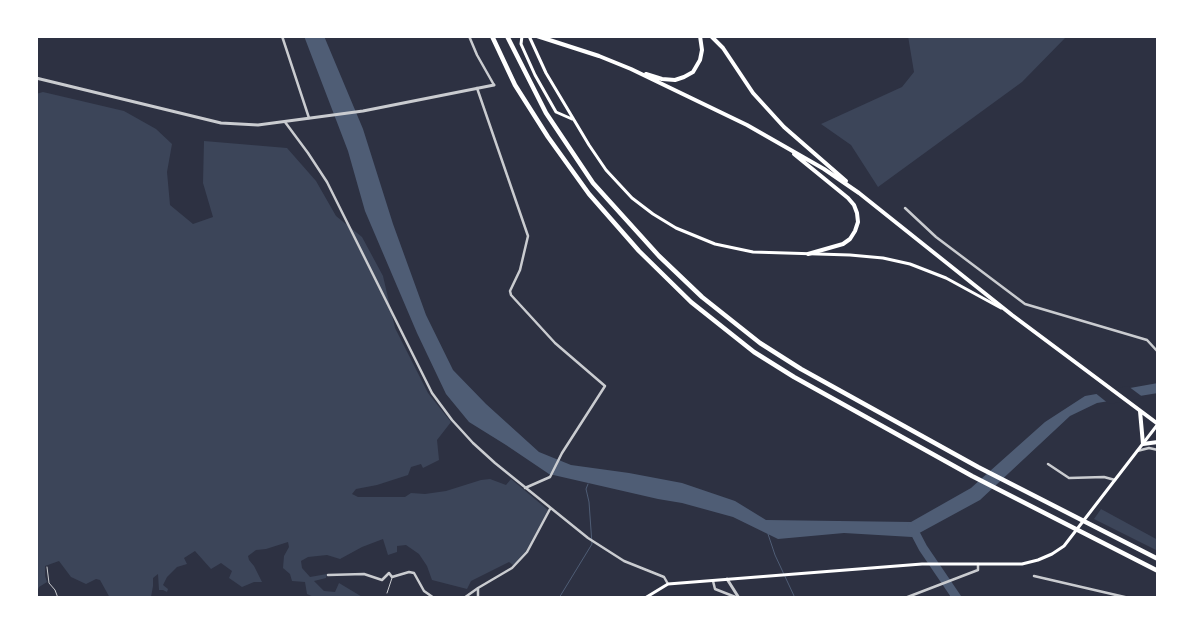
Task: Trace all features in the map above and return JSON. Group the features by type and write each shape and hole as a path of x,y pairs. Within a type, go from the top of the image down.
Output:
{"highway":[{"path":"492,36 515,85 548,137 589,194 640,251 691,302 754,352 794,377 972,476 1158,571"},
{"path":"507,36 546,113 593,183 659,256 702,297 760,343 801,369 978,467 1158,559"}],"main road":[{"path":"522,36 521,44 556,112 573,120"},
{"path":"529,36 546,73 573,120 606,170 618,184 653,214 676,228 703,240 753,252 850,255 883,258 910,264 946,278 976,293 1012,315"},
{"path":"537,36 599,56 631,69 731,117 824,169 859,193"},
{"path":"631,69 662,79 675,80 684,77 693,72 700,60 702,50 700,36"},
{"path":"645,598 668,584 922,564 1022,564 1038,560 1064,546 1158,424 1012,315 859,193 784,127 753,93 723,48 711,36"},
{"path":"785,146 848,198 854,205 857,213 858,222 850,239 843,244 808,254"},
{"path":"1139,410 1143,444"},
{"path":"1143,444 1158,442"}],"street":[{"path":"282,36 309,118"},
{"path":"36,78 221,123 258,125 363,110 494,85 477,55 469,36"},
{"path":"476,88 528,236 520,270 510,291 511,295 555,343 604,386 560,457 550,477 524,488"},
{"path":"285,122 308,152 327,182 432,393 452,420 473,443 524,488 594,543 624,561 664,576 668,584"},
{"path":"905,208 936,237 1026,304 1147,340 1158,352"},
{"path":"1137,451 1149,448 1158,450"},
{"path":"1048,464 1069,478 1104,477 1115,480"},
{"path":"464,598 512,568 518,562 532,546 550,509"},
{"path":"905,598 978,570 978,563"},
{"path":"328,575 364,574 382,580 389,573 392,577 409,572 414,573 424,590 434,598"},
{"path":"1034,576 1129,598"},
{"path":"727,579 738,598"},
{"path":"712,580 715,589 738,598"},
{"path":"478,588 478,598"}],"lane":[{"path":"47,567 49,583 55,590 58,598"},
{"path":"387,594 392,577"}],"shaded area":[{"path":"304,36 324,36 363,129 393,224 426,315 453,370 486,404 539,452 571,465 682,483 735,501 766,520 911,522 971,488 1045,422 1085,396 1158,383 1158,393 1097,403 1070,416 980,500 912,537 844,533 778,539 733,517 682,503 549,474 469,422 446,394 417,333 365,211 348,151"},
{"path":"908,36 1067,36 1022,82 878,187 851,145 821,124 902,87 914,72"},
{"path":"43,92 124,111 156,129 172,144 167,172 170,205 193,224 213,217 203,183 204,141 287,148 316,181 336,216 362,237 383,276 395,328 428,393 451,422 437,440 439,460 423,468 421,464 411,467 408,475 377,485 356,489 352,494 358,497 405,497 411,493 425,494 446,491 481,480 490,479 506,485 511,479 548,510 526,551 518,561 513,565 509,562 471,581 467,589 432,580 427,566 419,554 406,545 397,546 397,552 388,555 383,539 362,547 340,559 327,555 308,557 301,561 302,568 310,577 327,574 326,578 314,581 324,591 335,592 339,583 364,598 316,598 307,594 305,582 292,581 290,574 283,568 284,556 289,547 288,542 256,550 248,556 262,582 254,582 242,587 229,578 232,571 221,563 211,569 195,551 184,558 187,564 177,567 167,577 163,585 168,589 167,592 159,590 158,574 153,578 151,597 110,598 100,580 96,579 86,584 71,577 59,561 45,566 47,582 39,587 36,594 36,94"},
{"path":"1101,509 1158,540 1158,551 1094,519"}],"pier":[{"path":"1128,386 1144,398 1109,404 1094,392"}],"waterway":[{"path":"559,598 592,544 589,502 586,489 588,484"},
{"path":"912,527 923,548 957,598"},
{"path":"768,534 775,555 795,598"}]}
